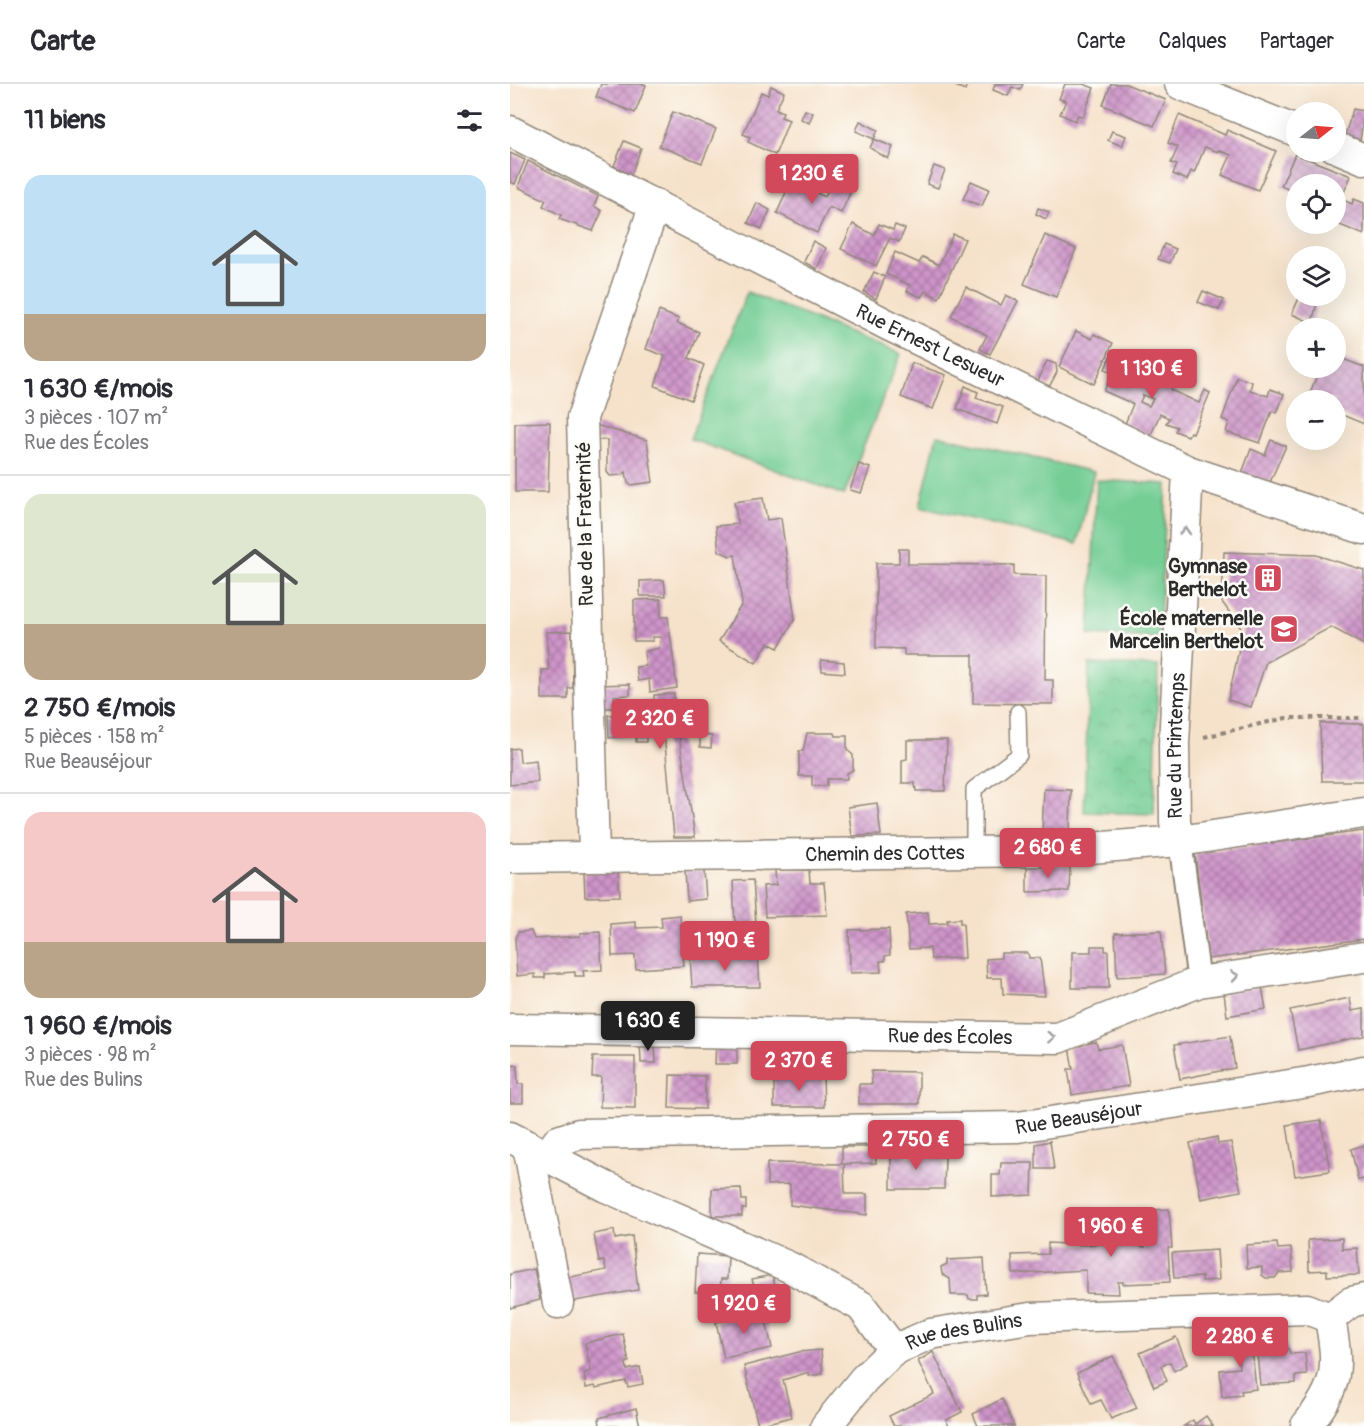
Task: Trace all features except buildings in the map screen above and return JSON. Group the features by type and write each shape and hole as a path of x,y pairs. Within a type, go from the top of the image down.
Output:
{"street":[{"path":"1180,84 1286,127"},
{"name":"Rue Ernest Lesueur","path":"510,131 888,325 1188,471 1364,529"},
{"path":"1346,152 1364,159"},
{"name":"Rue de la Fraternité","path":"594,855 582,418 655,204"},
{"name":"Rue du Printemps","path":"1180,841 1175,822 1174,744 1188,471"},
{"name":"Chemin des Cottes","path":"510,858 594,855 974,853 1098,849 1180,841 1364,813"},
{"path":"1180,841 1199,981"},
{"name":"Rue des Écoles","path":"510,1029 1058,1038 1199,981 1364,957"},
{"name":"Rue Beauséjour","path":"529,1146 558,1141 579,1134 1018,1127 1309,1082 1364,1071"},
{"path":"529,1146 558,1303"},
{"name":"Rue des Bulins","path":"529,1146 606,1187 789,1267 861,1306 894,1350 930,1334 994,1323 1065,1316 1307,1309 1330,1318"},
{"path":"1306,1426 1324,1403 1333,1384 1336,1357 1330,1318 1351,1302 1364,1299"},
{"path":"825,1426 864,1379 894,1350"}],"lane":[{"path":"974,853 974,789 1019,754 1018,712"}],"path":[{"path":"1174,744 1286,718 1364,718"}],"green space":[{"path":"747,292 901,354 844,495 690,439"},
{"path":"937,435 1094,472 1077,544 920,507"},
{"path":"1097,480 1167,484 1159,638 1089,635"},
{"path":"1089,664 1158,666 1154,814 1084,812"}],"place":[{"name":"Gymnase Berthelot","path":"1268,578"},
{"name":"École maternelle Marcelin Berthelot","path":"1284,629"}]}
